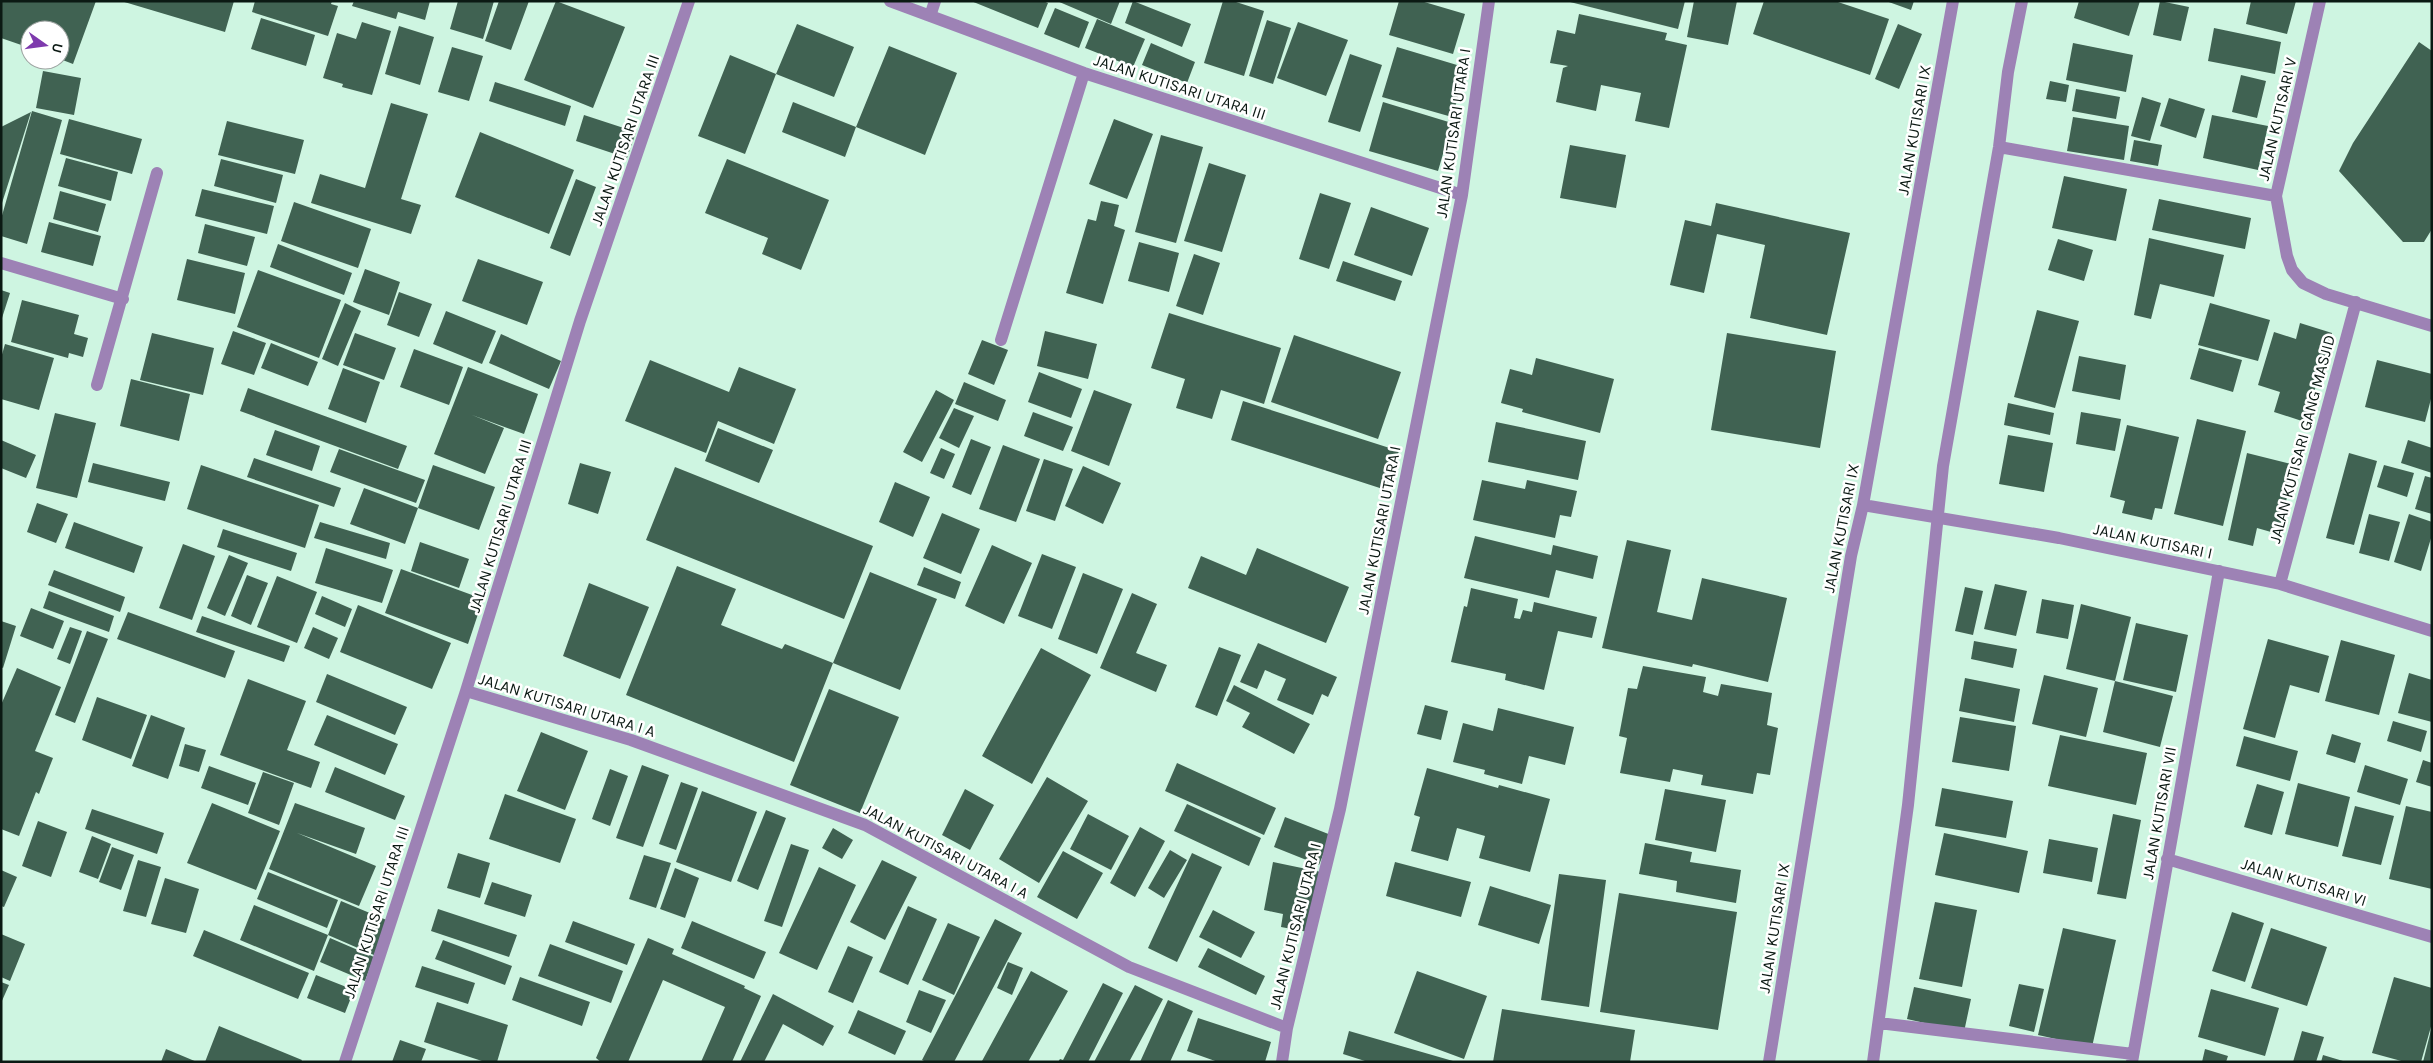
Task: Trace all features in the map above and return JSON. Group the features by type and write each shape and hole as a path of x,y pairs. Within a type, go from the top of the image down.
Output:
{"street":[{"name":"JALAN KUTISARI UTARA III","path":"344,1062 466,691 580,321 689,1"},
{"name":"JALAN KUTISARI UTARA III","path":"890,1 1084,73 1462,195"},
{"path":"930,16 935,1"},
{"name":"JALAN KUTISARI UTARA I","path":"1282,1062 1287,1028 1340,809 1462,195 1489,1"},
{"name":"JALAN KUTISARI IX","path":"1769,1062 1851,556 1863,505 1953,1"},
{"path":"1873,1062 1908,806 1943,466 1999,147 2008,72 2022,1"},
{"name":"JALAN KUTISARI V","path":"2320,1 2276,196 2287,256 2292,270 2303,283 2326,294 2432,326"},
{"path":"1001,340 1084,73"},
{"path":"1999,147 2276,196"},
{"path":"97,385 157,173"},
{"path":"1,263 123,298"},
{"name":"JALAN KUTISARI GANG MASJID","path":"2280,584 2356,302"},
{"name":"JALAN KUTISARI I","path":"1863,505 2059,538 2280,584 2432,631"},
{"name":"JALAN KUTISARI VII","path":"2133,1058 2219,571"},
{"name":"JALAN KUTISARI UTARA I A","path":"466,691 631,740 866,824 1129,967 1287,1028"},
{"name":"JALAN KUTISARI VI","path":"2167,859 2432,937"},
{"path":"1878,1023 2133,1058"}],"building":[{"path":"1,1 96,1 73,64 70,63 70,20 20,20 20,45 1,38"},
{"path":"121,1 234,1 225,32"},
{"path":"255,1 332,1 331,4 338,6 328,36 252,12"},
{"path":"354,1 430,1 425,20 398,12 396,19 352,6"},
{"path":"458,1 494,1 483,39 450,29"},
{"path":"499,1 529,1 511,50 485,41"},
{"path":"556,1 625,27 593,108 524,80"},
{"path":"971,1 1043,1 1048,3 1038,28"},
{"path":"1057,1 1120,1 1111,24"},
{"path":"1133,1 1191,24 1182,47 1125,23"},
{"path":"1223,1 1233,1 1264,11 1244,76 1204,63"},
{"path":"1399,1 1421,1 1465,14 1453,54 1389,35"},
{"path":"1566,1 1685,1 1678,29"},
{"path":"1694,1 1737,1 1728,45 1687,37"},
{"path":"1764,1 1835,1 1889,19 1870,75 1753,34"},
{"path":"1886,1 1914,1 1911,10"},
{"path":"2079,1 2140,1 2129,36 2074,18"},
{"path":"2160,1 2189,7 2181,41 2153,35"},
{"path":"2251,1 2296,1 2287,34 2246,24"},
{"path":"1055,8 1089,22 1079,48 1044,34"},
{"path":"1579,14 1667,33 1665,40 1687,45 1669,128 1635,121 1641,93 1601,85 1596,111 1556,102 1563,68 1568,66 1550,63 1557,30 1575,34"},
{"path":"261,18 315,35 306,66 251,49"},
{"path":"1097,19 1145,39 1133,67 1085,48"},
{"path":"1267,20 1291,28 1273,84 1249,76"},
{"path":"362,22 391,31 372,95 342,87 343,84 323,78 337,33 356,39"},
{"path":"1298,22 1348,40 1326,96 1277,78"},
{"path":"797,24 854,47 834,97 776,74"},
{"path":"1898,24 1922,34 1899,89 1875,79"},
{"path":"399,26 434,37 420,85 385,74"},
{"path":"2214,28 2281,42 2275,74 2208,61"},
{"path":"2419,42 2432,51 2432,229 2424,242 2403,242 2339,171 2353,143"},
{"path":"1151,43 1195,62 1187,83 1142,65"},
{"path":"2073,43 2133,55 2126,92 2066,80"},
{"path":"889,46 957,73 925,155 856,127"},
{"path":"452,47 483,56 469,101 438,92"},
{"path":"1397,47 1467,68 1452,117 1382,97"},
{"path":"1350,54 1382,65 1360,132 1328,122"},
{"path":"730,55 776,74 745,154 698,136"},
{"path":"43,71 81,78 74,115 36,108"},
{"path":"2241,75 2266,81 2257,118 2232,112"},
{"path":"2050,81 2069,85 2066,102 2046,99"},
{"path":"495,82 571,106 565,126 489,101"},
{"path":"2076,89 2120,97 2116,119 2072,111"},
{"path":"2142,97 2161,103 2150,141 2131,136"},
{"path":"2169,98 2205,109 2196,138 2160,126"},
{"path":"793,102 856,127 845,157 782,132"},
{"path":"1383,102 1452,123 1438,171 1369,151"},
{"path":"391,103 428,114 401,199 421,205 411,234 311,203 320,174 365,188"},
{"path":"32,111 62,120 27,244 1,236 1,219"},
{"path":"31,112 2,203 1,203 1,127"},
{"path":"584,115 636,132 627,158 576,141"},
{"path":"2212,115 2268,126 2258,170 2203,158"},
{"path":"2073,117 2129,126 2124,160 2067,151"},
{"path":"69,119 142,139 132,174 60,154"},
{"path":"1114,119 1153,134 1127,199 1089,184"},
{"path":"227,121 304,140 295,174 218,155"},
{"path":"480,132 574,170 549,234 455,197"},
{"path":"1161,135 1203,147 1176,243 1135,232"},
{"path":"2134,140 2162,145 2158,166 2130,161"},
{"path":"1570,145 1626,155 1616,208 1560,198"},
{"path":"66,158 118,172 111,201 58,186"},
{"path":"221,159 283,175 276,203 214,186"},
{"path":"727,159 829,200 801,270 762,254 768,238 705,213"},
{"path":"1209,163 1246,175 1222,252 1184,241"},
{"path":"2064,176 2127,189 2116,241 2052,228"},
{"path":"576,179 596,187 570,256 550,248"},
{"path":"202,189 274,206 267,234 195,216"},
{"path":"60,191 106,204 98,232 53,219"},
{"path":"1320,193 1351,203 1329,269 1299,259"},
{"path":"2159,199 2251,218 2245,249 2152,230"},
{"path":"1101,201 1119,205 1114,226 1125,230 1103,304 1066,293 1088,219 1096,221"},
{"path":"294,202 371,229 358,268 281,241"},
{"path":"1716,203 1850,233 1827,335 1750,318 1765,245 1717,234 1704,293 1670,285 1685,220 1711,226"},
{"path":"1371,207 1429,228 1412,276 1354,255"},
{"path":"49,222 101,236 93,266 41,252"},
{"path":"205,224 255,237 247,266 198,253"},
{"path":"2149,238 2224,255 2214,297 2160,284 2151,319 2134,315"},
{"path":"2058,239 2093,250 2084,281 2048,270"},
{"path":"1139,242 1179,253 1169,292 1128,281"},
{"path":"278,244 352,273 344,295 270,267"},
{"path":"1194,254 1220,263 1203,315 1176,306"},
{"path":"187,259 245,273 235,314 177,300"},
{"path":"478,259 543,282 527,325 462,301"},
{"path":"1343,261 1402,281 1395,301 1336,281"},
{"path":"365,269 400,282 389,315 353,302"},
{"path":"258,270 341,300 319,358 237,327"},
{"path":"1,290 10,293 2,318 1,318"},
{"path":"399,292 432,304 419,337 387,325"},
{"path":"22,300 79,315 74,334 88,338 83,357 69,353 68,358 11,342"},
{"path":"345,303 361,311 338,366 322,359"},
{"path":"2210,303 2270,320 2258,361 2198,345"},
{"path":"2037,310 2079,321 2055,408 2014,397"},
{"path":"446,311 496,331 482,364 433,344"},
{"path":"1169,313 1281,348 1264,404 1221,390 1212,419 1176,408 1185,379 1151,368"},
{"path":"2300,323 2332,333 2305,422 2274,412 2280,392 2258,385 2274,332 2296,339"},
{"path":"233,331 266,343 254,375 221,364"},
{"path":"1045,331 1097,344 1088,379 1037,366"},
{"path":"152,333 214,348 203,395 140,380"},
{"path":"355,333 396,348 384,380 343,365"},
{"path":"1727,333 1836,351 1820,448 1711,430"},
{"path":"501,334 561,361 549,389 489,363"},
{"path":"1294,335 1401,372 1378,439 1271,402"},
{"path":"982,340 1008,350 994,385 968,374"},
{"path":"271,343 318,362 308,386 261,368"},
{"path":"5,344 54,358 39,410 1,399 1,358"},
{"path":"2199,348 2242,360 2233,392 2190,379"},
{"path":"414,349 463,367 449,405 400,387"},
{"path":"2079,356 2126,365 2120,400 2072,391"},
{"path":"1536,358 1614,379 1600,433 1522,412 1523,409 1501,403 1510,369 1532,375"},
{"path":"650,360 729,392 739,367 796,389 774,444 718,421 706,453 625,421"},
{"path":"2377,360 2432,374 2432,395 2425,422 2365,407"},
{"path":"468,367 538,394 524,434 472,415 504,428 485,474 434,454"},
{"path":"343,368 380,382 366,423 328,409"},
{"path":"1039,372 1082,389 1071,418 1028,402"},
{"path":"131,379 190,394 179,441 120,426"},
{"path":"964,382 1006,400 998,421 955,404"},
{"path":"248,388 407,446 398,469 240,411"},
{"path":"936,390 954,400 922,462 903,452"},
{"path":"1094,390 1132,404 1109,466 1071,451"},
{"path":"1243,401 1399,451 1386,490 1231,440"},
{"path":"2008,403 2054,413 2050,435 2004,425"},
{"path":"954,408 974,416 959,448 939,438"},
{"path":"1033,412 1073,427 1063,451 1024,436"},
{"path":"2081,412 2121,419 2115,451 2076,444"},
{"path":"55,413 96,423 77,498 36,488"},
{"path":"2197,419 2246,431 2223,526 2174,514"},
{"path":"1496,422 1586,441 1578,480 1488,462"},
{"path":"2127,425 2179,437 2162,509 2155,508 2152,520 2122,513 2125,501 2110,497"},
{"path":"718,428 773,450 759,483 705,461"},
{"path":"275,430 320,446 312,471 266,455"},
{"path":"2008,435 2053,443 2044,492 1999,484"},
{"path":"971,439 991,447 971,495 952,487"},
{"path":"1,440 36,455 26,478 1,468"},
{"path":"2408,440 2432,448 2432,473 2401,463"},
{"path":"1003,445 1040,459 1016,522 979,509"},
{"path":"941,448 955,454 944,479 930,473"},
{"path":"339,449 425,480 416,503 330,472"},
{"path":"2247,453 2295,465 2278,534 2257,528 2253,546 2228,540"},
{"path":"2349,453 2377,461 2354,545 2326,538"},
{"path":"254,458 341,488 334,507 247,477"},
{"path":"1044,459 1073,469 1055,521 1026,511"},
{"path":"93,463 170,482 165,501 88,482"},
{"path":"580,463 611,472 598,514 568,504"},
{"path":"201,465 319,505 305,548 187,509"},
{"path":"433,465 495,487 479,530 418,508"},
{"path":"2384,465 2414,473 2407,497 2377,487"},
{"path":"1083,466 1121,483 1103,524 1065,506"},
{"path":"675,467 873,546 844,619 646,540"},
{"path":"2425,476 2432,478 2432,514 2415,509"},
{"path":"1482,480 1525,489 1527,480 1577,491 1571,517 1560,515 1555,538 1473,520"},
{"path":"895,482 930,497 913,537 879,522"},
{"path":"364,488 418,508 405,544 350,524"},
{"path":"37,503 68,514 56,543 27,532"},
{"path":"942,513 980,529 961,574 923,558"},
{"path":"2369,514 2400,522 2389,561 2359,553"},
{"path":"2409,514 2432,522 2432,535 2421,571 2394,562"},
{"path":"74,522 143,547 134,573 65,548"},
{"path":"320,522 390,543 386,559 314,538"},
{"path":"223,529 297,553 291,571 217,547"},
{"path":"1475,536 1551,555 1553,545 1598,556 1593,579 1556,570 1549,598 1464,578"},
{"path":"1627,540 1671,550 1657,612 1692,620 1702,578 1787,598 1768,682 1693,664 1692,667 1602,648"},
{"path":"420,542 469,559 459,588 411,571"},
{"path":"183,544 215,556 192,620 159,608"},
{"path":"992,545 1032,563 1004,624 965,606"},
{"path":"326,548 393,570 382,603 315,583"},
{"path":"1257,548 1349,587 1326,643 1188,588 1201,556 1246,575"},
{"path":"1042,554 1076,567 1052,629 1018,616"},
{"path":"229,555 248,563 225,616 207,608"},
{"path":"677,566 736,589 721,625 782,649 785,644 833,663 794,762 626,695"},
{"path":"924,567 961,582 955,599 917,585"},
{"path":"401,569 483,599 468,644 385,613"},
{"path":"54,570 125,597 120,612 48,585"},
{"path":"870,572 937,599 900,690 833,663"},
{"path":"1083,573 1123,589 1097,654 1058,639"},
{"path":"247,575 268,583 251,625 231,616"},
{"path":"277,576 317,592 297,643 257,627"},
{"path":"589,583 649,607 620,679 563,656"},
{"path":"1995,584 2027,591 2016,636 1984,629"},
{"path":"1965,587 1983,591 1973,635 1955,631"},
{"path":"1471,588 1518,599 1514,618 1520,619 1523,610 1532,612 1534,602 1597,617 1592,638 1558,631 1544,690 1505,680 1506,674 1451,662 1464,606 1467,607"},
{"path":"49,591 114,616 109,632 43,608"},
{"path":"1132,593 1157,604 1136,653 1167,665 1156,692 1100,668"},
{"path":"322,596 352,609 345,627 315,614"},
{"path":"2042,599 2074,605 2068,639 2036,633"},
{"path":"2081,604 2131,617 2115,681 2066,669"},
{"path":"358,605 451,643 432,689 340,652"},
{"path":"31,608 64,621 53,649 20,636"},
{"path":"128,612 235,651 225,678 117,639"},
{"path":"202,616 290,646 284,662 196,632"},
{"path":"1,621 16,626 3,668 1,667"},
{"path":"2136,623 2188,635 2176,692 2123,680"},
{"path":"70,627 82,631 70,664 57,659"},
{"path":"313,627 338,638 329,659 304,648"},
{"path":"87,631 108,639 75,723 55,715"},
{"path":"2268,639 2329,656 2319,693 2290,685 2275,738 2243,729"},
{"path":"2341,640 2395,655 2379,715 2325,701"},
{"path":"1974,641 2017,649 2013,668 1971,659"},
{"path":"1258,643 1337,677 1328,697 1322,694 1313,715 1277,700 1286,679 1265,670 1257,689 1240,682"},
{"path":"1219,647 1241,655 1217,716 1195,707"},
{"path":"1041,648 1091,675 1032,784 982,756"},
{"path":"1643,666 1706,677 1703,692 1718,696 1721,684 1772,693 1767,725 1778,728 1770,775 1757,773 1753,794 1701,785 1703,775 1673,769 1670,782 1620,773 1627,738 1619,736 1628,688 1637,689"},
{"path":"17,668 61,687 35,751 53,758 39,794 36,792 19,836 1,829 1,705"},
{"path":"2409,673 2432,680 2432,722 2398,713"},
{"path":"327,674 407,707 395,735 316,702"},
{"path":"2044,675 2098,688 2086,737 2032,724"},
{"path":"1965,678 2020,689 2014,722 1959,711"},
{"path":"248,679 306,701 287,750 320,762 311,788 220,755"},
{"path":"2115,681 2173,696 2160,747 2103,732"},
{"path":"1234,685 1310,724 1294,754 1242,727 1250,713 1226,701"},
{"path":"829,689 899,717 860,813 790,785"},
{"path":"97,697 147,715 131,759 82,740"},
{"path":"1425,705 1448,711 1441,740 1417,734"},
{"path":"1498,708 1574,727 1565,765 1529,756 1522,784 1484,774 1485,770 1453,762 1463,723 1493,731"},
{"path":"151,715 185,728 168,779 132,766"},
{"path":"327,715 398,744 385,775 314,745"},
{"path":"1960,717 2016,726 2009,771 1952,762"},
{"path":"2393,721 2427,731 2421,752 2387,741"},
{"path":"541,732 588,751 565,810 517,791"},
{"path":"2332,734 2361,743 2355,763 2326,754"},
{"path":"2060,735 2147,753 2136,805 2048,786"},
{"path":"2244,736 2298,751 2290,781 2236,766"},
{"path":"185,744 206,750 199,772 179,766"},
{"path":"2423,760 2432,763 2432,787 2416,782"},
{"path":"1177,763 1276,808 1264,835 1165,791"},
{"path":"642,765 669,775 643,847 616,838"},
{"path":"2365,765 2408,779 2400,805 2357,792"},
{"path":"209,766 256,783 248,805 201,788"},
{"path":"335,767 405,796 395,820 325,792"},
{"path":"1427,768 1498,788 1499,785 1550,799 1530,872 1479,858 1485,836 1457,828 1448,861 1411,851 1420,817 1414,815"},
{"path":"610,769 628,776 610,826 592,819"},
{"path":"263,772 294,783 279,825 248,813"},
{"path":"1047,777 1088,801 1039,883 999,859"},
{"path":"681,782 698,788 676,850 659,844"},
{"path":"2298,783 2350,797 2338,847 2285,834"},
{"path":"2257,784 2284,792 2272,835 2244,827"},
{"path":"1942,788 2013,801 2006,838 1935,826"},
{"path":"965,789 994,805 970,850 942,835"},
{"path":"1665,789 1726,800 1716,852 1655,840"},
{"path":"702,791 757,812 731,882 676,862"},
{"path":"505,794 576,819 560,863 489,839"},
{"path":"212,803 280,831 256,890 187,863"},
{"path":"295,803 365,828 356,854 297,833 376,866 359,906 269,869"},
{"path":"1187,804 1261,838 1249,866 1174,831"},
{"path":"2355,806 2394,816 2381,865 2342,856"},
{"path":"2406,806 2432,812 2432,889 2389,879"},
{"path":"92,809 164,833 157,854 85,829"},
{"path":"766,810 786,818 758,890 737,881"},
{"path":"1088,814 1129,836 1111,870 1070,849"},
{"path":"2113,814 2141,820 2126,899 2097,894"},
{"path":"1285,817 1331,835 1319,865 1274,847"},
{"path":"38,821 67,832 51,877 22,866"},
{"path":"1140,827 1165,841 1135,897 1110,883"},
{"path":"833,828 853,840 842,859 822,848"},
{"path":"1944,833 2028,851 2019,893 1935,875"},
{"path":"92,836 111,844 98,879 79,872"},
{"path":"2049,839 2098,848 2092,882 2043,873"},
{"path":"1645,843 1692,852 1690,862 1741,870 1736,903 1676,892 1677,881 1639,874"},
{"path":"791,844 809,850 782,927 764,921"},
{"path":"112,847 134,855 121,890 99,882"},
{"path":"1170,850 1187,860 1164,898 1148,888"},
{"path":"1063,851 1103,873 1077,919 1037,897"},
{"path":"458,853 490,863 480,898 447,888"},
{"path":"1192,853 1222,867 1177,962 1148,948"},
{"path":"644,855 671,863 656,908 629,899"},
{"path":"138,860 161,867 146,917 123,911"},
{"path":"882,860 917,877 885,940 850,922"},
{"path":"1273,862 1321,872 1308,932 1281,927 1283,914 1264,910"},
{"path":"1395,862 1471,882 1461,917 1386,896"},
{"path":"819,867 856,885 817,970 779,953"},
{"path":"675,868 699,878 685,918 660,909"},
{"path":"1,870 17,877 4,907 1,906"},
{"path":"268,872 338,900 327,928 257,899"},
{"path":"1559,874 1606,880 1589,1007 1541,1000"},
{"path":"165,878 199,889 186,933 151,924"},
{"path":"492,882 532,895 525,917 484,904"},
{"path":"1490,886 1551,905 1539,944 1478,925"},
{"path":"1619,893 1737,912 1718,1030 1600,1012"},
{"path":"341,901 389,921 374,955 328,935"},
{"path":"1935,902 1977,910 1962,987 1919,979"},
{"path":"254,905 328,935 314,971 240,940"},
{"path":"908,906 937,919 908,985 879,972"},
{"path":"438,909 517,935 509,957 431,931"},
{"path":"1213,910 1255,932 1241,958 1199,937"},
{"path":"2232,912 2264,923 2245,982 2212,971"},
{"path":"995,919 1022,933 954,1062 926,1062 922,1060"},
{"path":"573,921 635,944 627,965 565,942"},
{"path":"692,921 766,952 754,979 681,948"},
{"path":"948,923 980,937 954,995 922,980"},
{"path":"2063,928 2116,940 2092,1047 2038,1035"},
{"path":"2271,928 2327,947 2307,1006 2251,988"},
{"path":"204,930 309,973 298,999 193,956"},
{"path":"1,934 25,944 10,981 1,977"},
{"path":"330,938 374,957 365,981 320,962"},
{"path":"648,938 674,949 672,954 745,986 744,988 761,996 732,1062 701,1062 725,1007 663,980 628,1062 601,1062 596,1058"},
{"path":"443,940 512,966 505,985 435,959"},
{"path":"550,944 623,971 611,1003 538,976"},
{"path":"848,946 873,957 853,1003 828,992"},
{"path":"1208,948 1265,976 1256,995 1198,967"},
{"path":"1008,962 1023,968 1012,995 997,988"},
{"path":"422,966 475,983 468,1004 415,987"},
{"path":"1031,971 1068,991 1028,1062 983,1062 982,1061"},
{"path":"1417,971 1487,996 1464,1059 1394,1033"},
{"path":"316,975 354,990 345,1013 307,998"},
{"path":"520,977 590,1002 582,1026 512,1000"},
{"path":"2394,977 2432,988 2432,1023 2421,1062 2405,1062 2372,1053"},
{"path":"1,982 9,985 1,1003"},
{"path":"1103,983 1123,993 1088,1062 1058,1062 1060,1059 1063,1060"},
{"path":"2019,984 2044,989 2034,1032 2009,1026"},
{"path":"1135,985 1163,999 1129,1062 1094,1062"},
{"path":"1914,987 1971,999 1964,1032 1907,1019"},
{"path":"2211,989 2279,1008 2265,1056 2198,1037"},
{"path":"919,990 946,1000 931,1033 906,1022"},
{"path":"773,994 834,1026 823,1046 783,1024 764,1062 740,1062"},
{"path":"1168,1000 1193,1011 1170,1062 1140,1062"},
{"path":"437,1002 508,1025 497,1062 485,1062 424,1042"},
{"path":"1502,1009 1635,1030 1630,1062 1493,1062"},
{"path":"858,1010 906,1031 895,1055 848,1033"},
{"path":"1198,1018 1271,1042 1265,1062 1218,1062 1187,1051"},
{"path":"219,1026 302,1060 301,1062 205,1062"},
{"path":"2431,1030 2432,1062 2423,1062"},
{"path":"1349,1031 1453,1062 1368,1062 1343,1054"},
{"path":"2302,1031 2324,1037 2316,1062 2293,1062"},
{"path":"400,1040 426,1049 421,1062 392,1062"},
{"path":"166,1049 197,1062 161,1062"},
{"path":"2205,1049 2228,1056 2226,1062 2202,1062"},
{"path":"2323,1055 2343,1061 2343,1062 2321,1062"}]}
